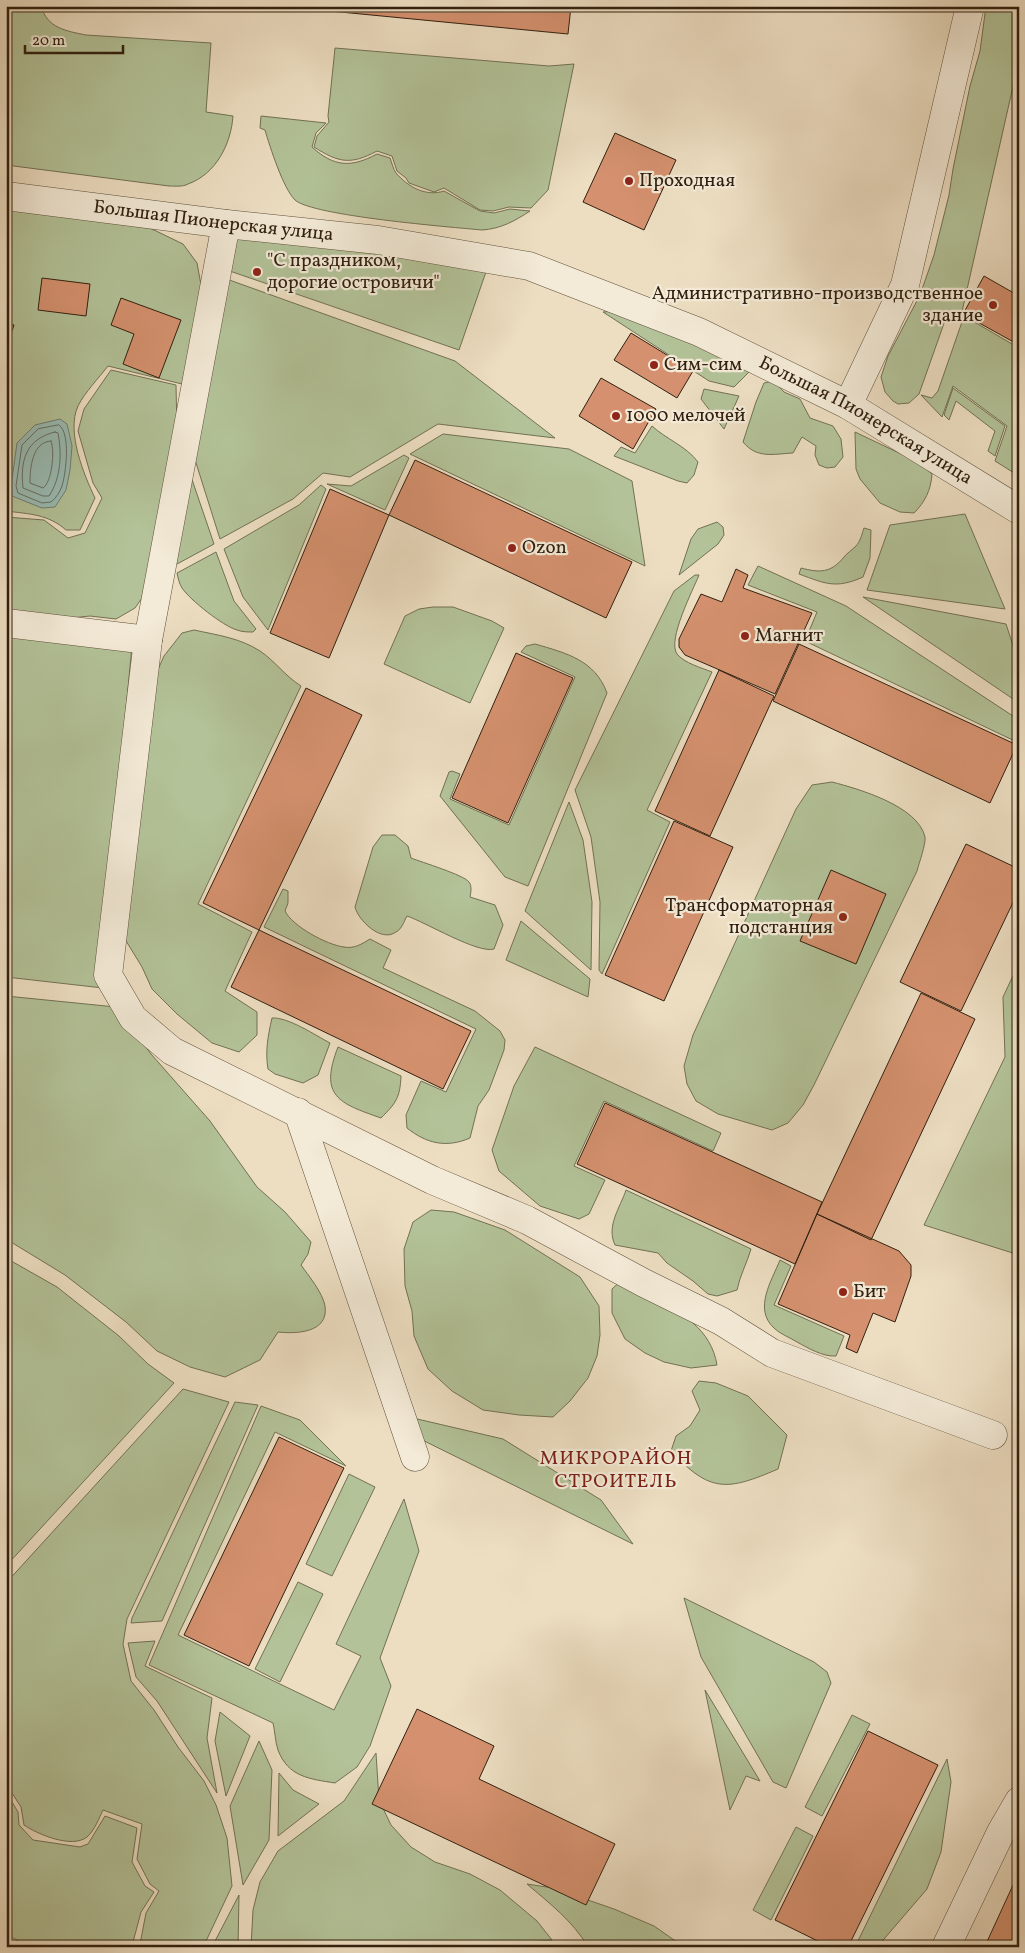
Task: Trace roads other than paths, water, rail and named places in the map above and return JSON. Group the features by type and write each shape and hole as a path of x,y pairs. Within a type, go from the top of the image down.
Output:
{"street":[{"path":"848,405 905,285 970,6"},
{"name":"Большая Пионерская улица","path":"6,196 226,224 378,240 529,266 699,332 848,405 1019,510"},
{"path":"226,224 148,640 108,974 133,1018 172,1051 432,1180 527,1220 644,1283 721,1320 772,1353 993,1435"},
{"path":"6,623 148,640"},
{"path":"298,1112 415,1456"},
{"path":"946,1947 1001,1832 1019,1801"}],"water":[{"path":"60,419 67,424 72,446 66,490 55,507 42,508 12,496 11,487 17,443 35,425"}],"place":[{"name":"Проходная","path":"629,181"},
{"name":"\"С праздником, дорогие островичи\"","path":"257,272"},
{"name":"Административно-производственное здание","path":"993,305"},
{"name":"Сим-сим","path":"654,365"},
{"name":"1000 мелочей","path":"616,416"},
{"name":"Ozon","path":"512,548"},
{"name":"Магнит","path":"745,636"},
{"name":"Трансформаторная подстанция","path":"843,917"},
{"name":"Бит","path":"843,1292"}],"district":[{"name":"МИКРОРАЙОН СТРОИТЕЛЬ","path":"616,1470"}]}
